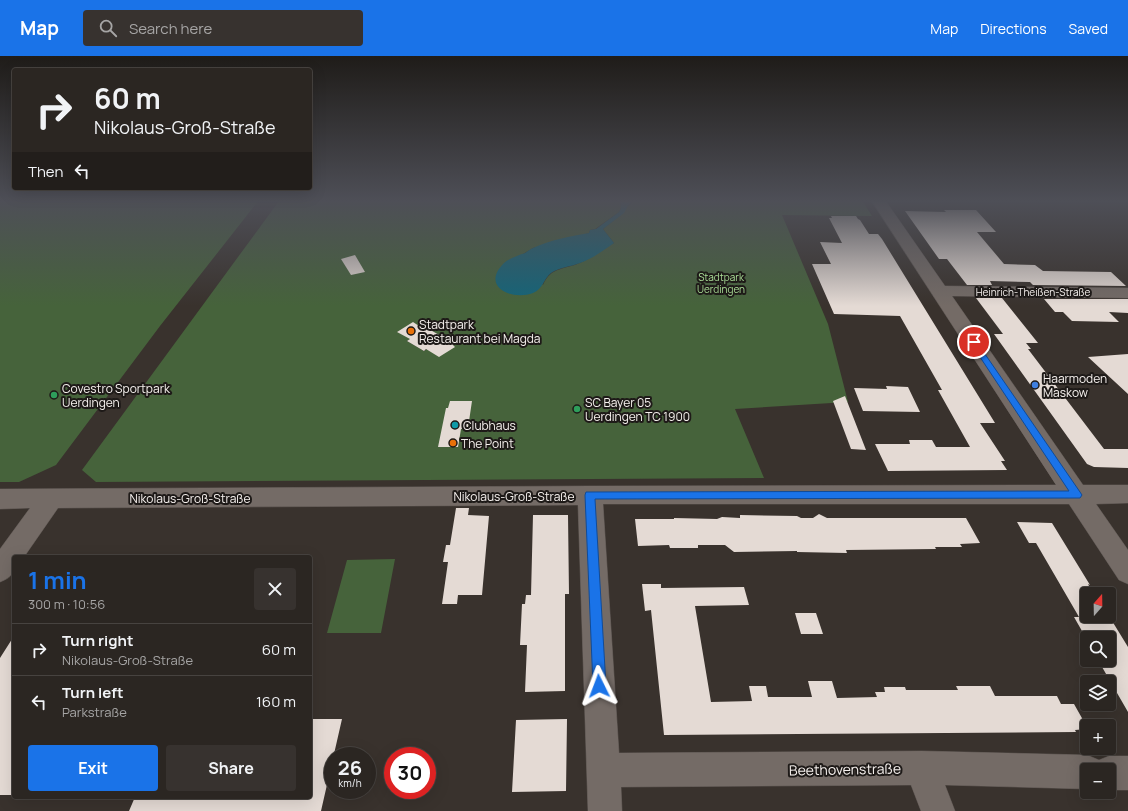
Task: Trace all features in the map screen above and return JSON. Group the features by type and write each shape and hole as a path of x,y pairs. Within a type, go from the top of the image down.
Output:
{"street":[{"path":"902,235 1128,572"},
{"name":"Heinrich-Theißen-Straße","path":"939,291 1128,293"},
{"name":"Nikolaus-Groß-Straße","path":"0,499 590,495 1128,494"},
{"path":"590,495 605,811"},
{"path":"0,570 51,499"},
{"path":"922,768 938,811"},
{"name":"Beethovenstraße","path":"603,770 922,768 1080,772"},
{"path":"1116,773 1128,773"}],"green space":[{"name":"Covestro Sportpark Uerdingen","path":"0,235 231,235 160,326 56,465 19,482 0,482"},
{"name":"Stadtpark Uerdingen","path":"254,235 581,235 533,248 523,254 543,285 546,279 555,271 576,265 614,243 608,235 791,235 828,324 848,402 735,409 764,478 96,482 82,470","holes":["427,328 444,338 424,351 407,341"]},
{"path":"395,559 381,633 327,633 347,560"}],"water":[{"path":"577,235 608,235 614,243 593,257 558,269 551,273 539,289 533,293 516,295 502,290 497,285 495,279 497,272 506,261 525,253 532,248"}],"building":[{"path":"838,235 879,235 882,239 995,423 980,423 1005,461 1001,461 1007,470 888,471 875,444 910,444 909,440 932,440 936,447 970,447 938,390 942,390 900,316 834,314 812,264 831,264 820,242 842,243"},
{"path":"922,235 980,235 1004,264 1035,265 1043,271 1111,272 1126,286 1033,285 1030,282 990,281 992,285 967,285 947,259 939,259"},
{"path":"355,255 365,272 351,275 341,259"},
{"path":"976,298 1002,298 1038,343 1026,343 1031,349 1028,349 1104,449 1128,449 1128,468 1094,467 1087,464 994,334 1003,334"},
{"path":"1044,299 1128,299 1128,313 1109,312 1119,322 1072,321 1063,312 1055,312"},
{"path":"413,322 425,330 427,328 455,344 453,345 455,347 439,357 426,349 424,351 407,341 410,339 397,332"},
{"path":"1128,354 1128,394 1088,357"},
{"path":"886,386 908,387 920,412 863,411 854,388 887,389"},
{"path":"845,396 866,450 851,449 833,401"},
{"name":"Clubhaus","path":"450,401 472,401 468,428 461,429 458,447 438,447 446,408 448,408"},
{"path":"456,508 469,508 468,515 489,516 482,595 458,595 457,604 442,604 448,562 443,562 446,545 450,545"},
{"path":"819,514 827,518 966,518 980,543 960,544 962,547 935,547 936,549 846,550 847,553 797,551 734,552 725,545 698,545 698,548 670,548 669,545 638,546 635,519 717,519 722,517 740,518 740,515 797,516 801,518 813,518"},
{"path":"533,515 568,515 569,594 565,594 565,691 525,692 527,645 520,645 522,604 525,604 526,595 531,595"},
{"path":"1017,522 1052,523 1090,585 1088,584 1090,587 1080,587 1080,623 1113,623 1128,647 1128,712 1116,691 1116,675 1107,675 1102,667 1116,667 1116,631 1082,631 1074,617 1079,617 1036,543 1029,543"},
{"path":"642,584 661,584 661,588 744,587 749,605 695,606 711,702 752,701 749,686 766,686 768,697 812,697 808,681 832,681 837,698 877,697 875,692 885,692 884,687 905,687 906,690 958,690 956,686 990,686 995,696 1057,696 1061,704 1074,704 1082,719 1080,719 1080,730 1075,730 1076,732 664,735 651,610 645,611"},
{"path":"795,613 816,613 823,634 801,634"},
{"path":"12,639 12,795 0,795 0,658"},
{"path":"312,719 342,719 336,747 324,747 324,798 321,811 129,811 134,799 312,799"},
{"path":"567,719 566,791 512,792 516,720"}],"place":[{"name":"Stadtpark Restaurant bei Magda","path":"411,331"},
{"name":"Haarmoden Maskow","path":"1035,385"},
{"name":"Covestro Sportpark Uerdingen","path":"54,395"},
{"name":"SC Bayer 05 Uerdingen TC 1900","path":"577,409"},
{"name":"Clubhaus","path":"455,425"},
{"name":"The Point","path":"453,443"}],"route":[{"path":"599,686 590,495 1077,495 974,342"}]}
